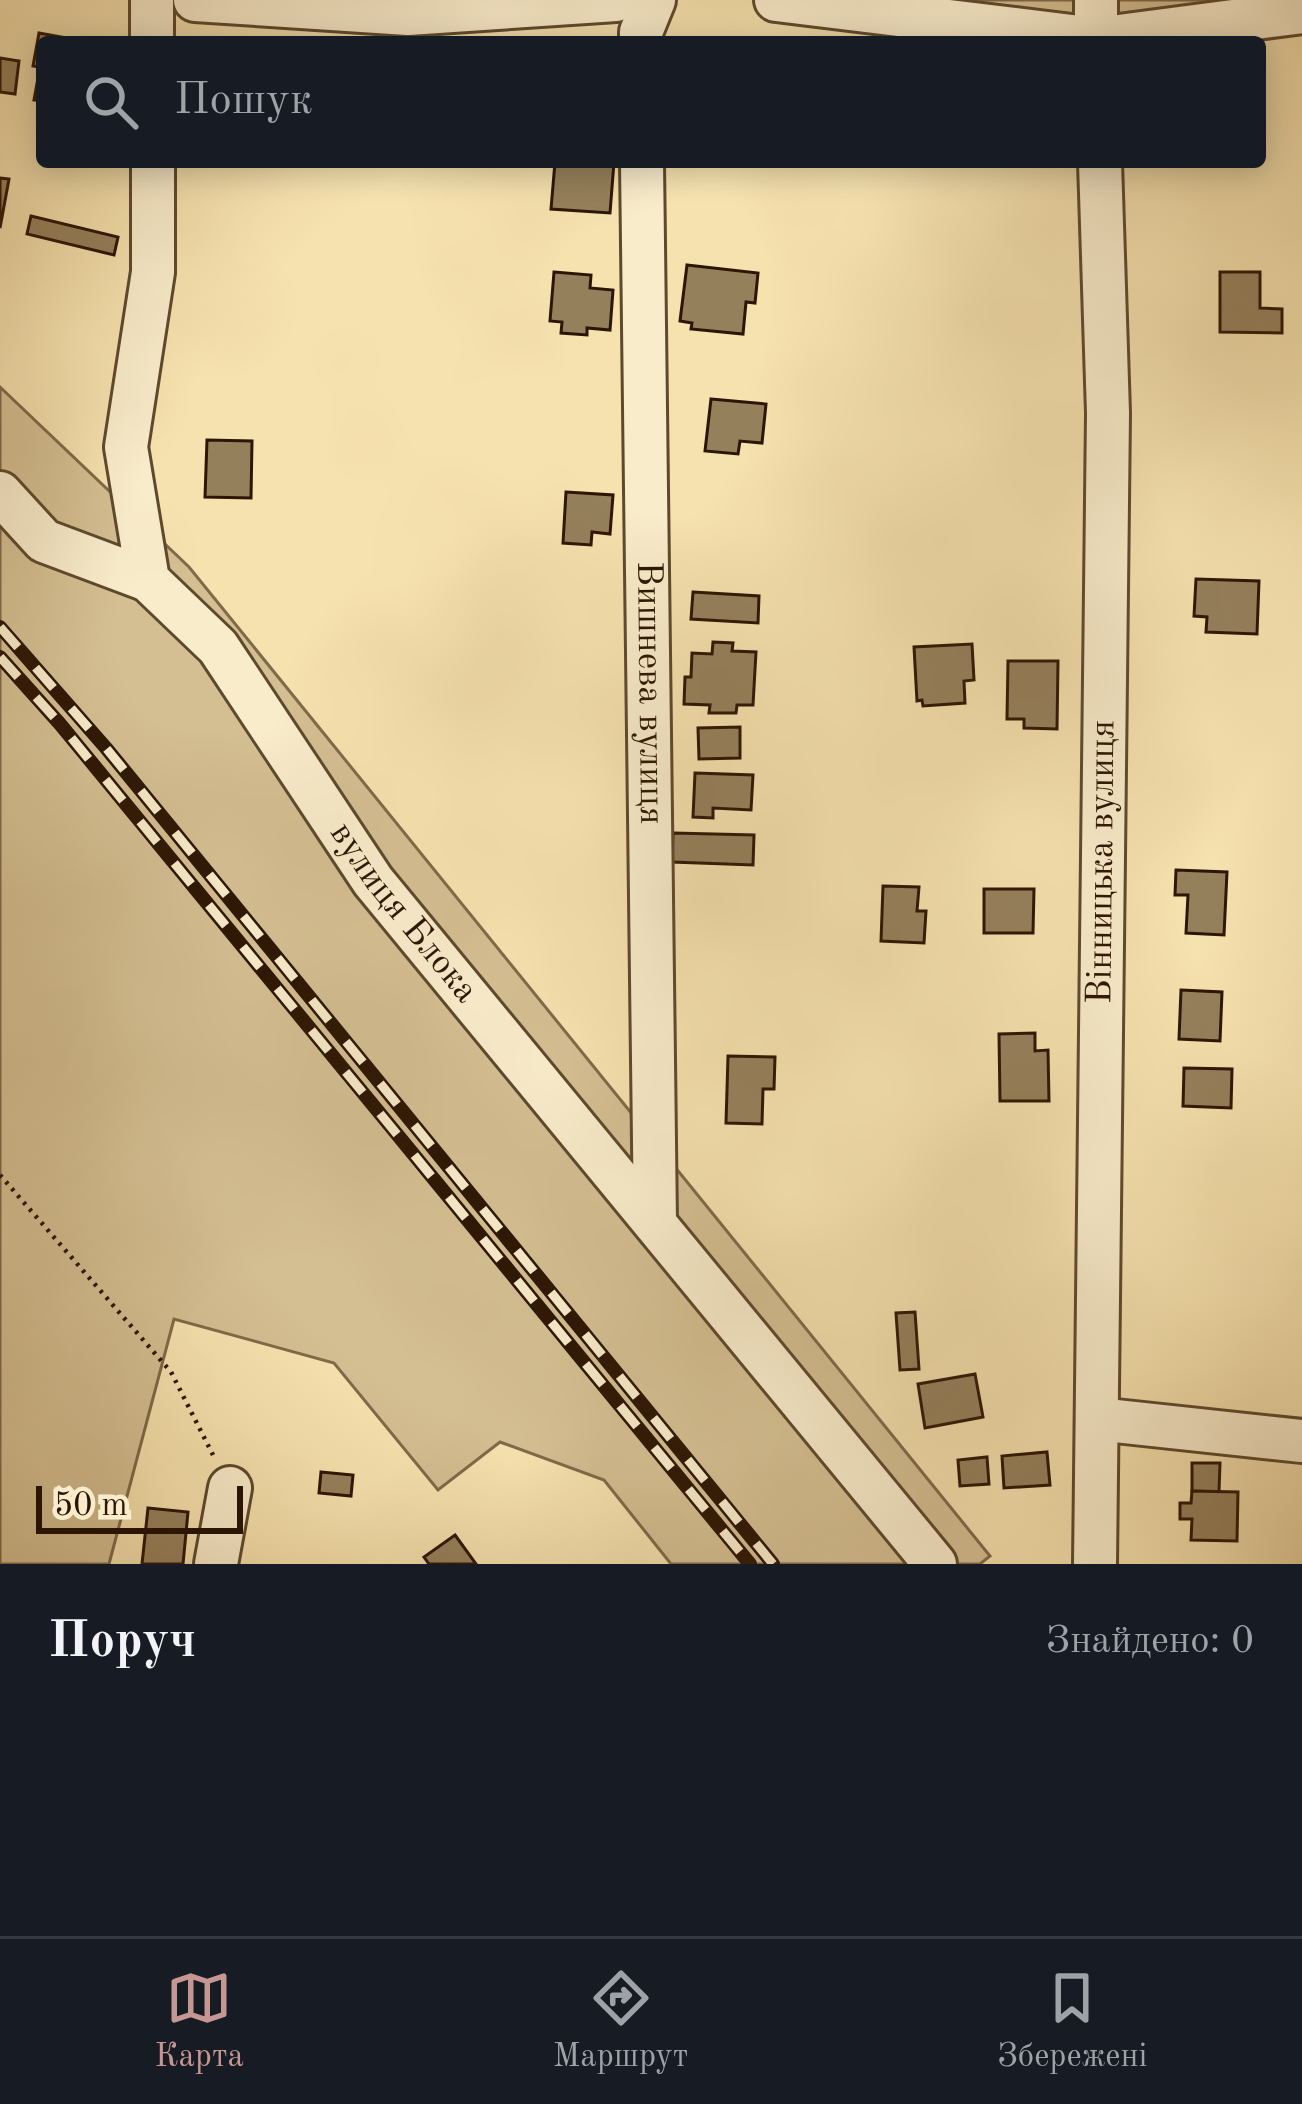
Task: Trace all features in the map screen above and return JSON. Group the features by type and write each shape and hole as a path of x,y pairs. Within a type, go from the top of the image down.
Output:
{"street":[{"path":"152,0 152,36"},
{"path":"195,0 408,14 616,0"},
{"path":"641,36 654,0"},
{"path":"776,0 1096,27 1302,12"},
{"path":"0,493 44,541 148,580 126,447 153,272 153,168"},
{"name":"Вишнева вулиця","path":"642,168 655,1223"},
{"name":"Вінницька вулиця","path":"1095,1564 1108,461 1100,168"},
{"name":"вулиця Блока","path":"148,580 218,647 373,881 934,1564"},
{"path":"1097,1419 1302,1442"},
{"path":"216,1564 230,1487"}],"path":[{"path":"0,1175 171,1372 230,1487"}],"shaded area":[{"path":"776,0 1302,0 1112,36 1071,36"},
{"path":"0,387 189,567 990,1556 980,1564 671,1564 604,1480 500,1442 438,1490 334,1363 174,1319 109,1564 0,1564"}],"building":[{"path":"0,58 19,61 15,94 0,92"},
{"path":"554,168 614,168 610,213 551,209"},
{"path":"0,178 9,179 0,228"},
{"path":"31,216 118,237 114,255 27,234"},
{"path":"687,265 758,273 755,303 746,302 743,334 691,329 692,323 680,321"},
{"path":"554,272 591,275 590,288 613,290 610,330 561,333 562,322 550,321"},
{"path":"1220,272 1260,272 1260,308 1282,309 1282,333 1220,332"},
{"path":"711,399 766,404 762,443 740,441 738,454 705,451"},
{"path":"207,440 252,441 251,498 205,497"},
{"path":"566,492 613,495 610,534 592,532 591,545 563,543"},
{"path":"1196,579 1259,581 1257,634 1206,632 1207,617 1194,616"},
{"path":"693,592 759,596 758,623 691,619"},
{"path":"713,642 733,643 732,651 756,652 753,705 737,705 736,713 709,713 710,705 684,704 692,653 712,654"},
{"path":"972,644 974,680 964,681 965,703 923,706 922,700 917,701 914,647"},
{"path":"1008,661 1058,661 1057,729 1024,728 1024,719 1007,719"},
{"path":"740,727 740,758 699,759 698,728"},
{"path":"695,773 753,775 751,810 713,808 713,818 693,817"},
{"path":"673,833 754,835 753,865 672,862"},
{"path":"1176,870 1227,872 1224,935 1186,933 1188,895 1175,895"},
{"path":"883,886 919,887 917,911 926,911 924,943 881,941"},
{"path":"984,889 1034,889 1033,933 984,933"},
{"path":"1181,990 1222,992 1220,1041 1179,1039"},
{"path":"1035,1033 1035,1051 1048,1050 1049,1101 1000,1101 999,1034"},
{"path":"728,1056 775,1057 774,1089 763,1089 762,1124 726,1123"},
{"path":"1184,1068 1232,1069 1231,1108 1183,1106"},
{"path":"915,1312 919,1369 900,1370 896,1313"},
{"path":"975,1374 983,1417 925,1428 918,1384"},
{"path":"1047,1452 1050,1485 1004,1488 1002,1456"},
{"path":"987,1457 989,1484 960,1486 958,1460"},
{"path":"1192,1463 1220,1463 1219,1492 1192,1491"},
{"path":"321,1472 353,1475 351,1496 319,1493"},
{"path":"1192,1491 1238,1492 1237,1541 1191,1540 1192,1519 1180,1519 1180,1503 1191,1503"},
{"path":"148,1508 188,1512 183,1564 142,1564"},
{"path":"455,1535 476,1564 429,1564 424,1557"}],"railway":[{"path":"0,627 106,748 773,1564"},
{"path":"0,657 750,1564"}]}
